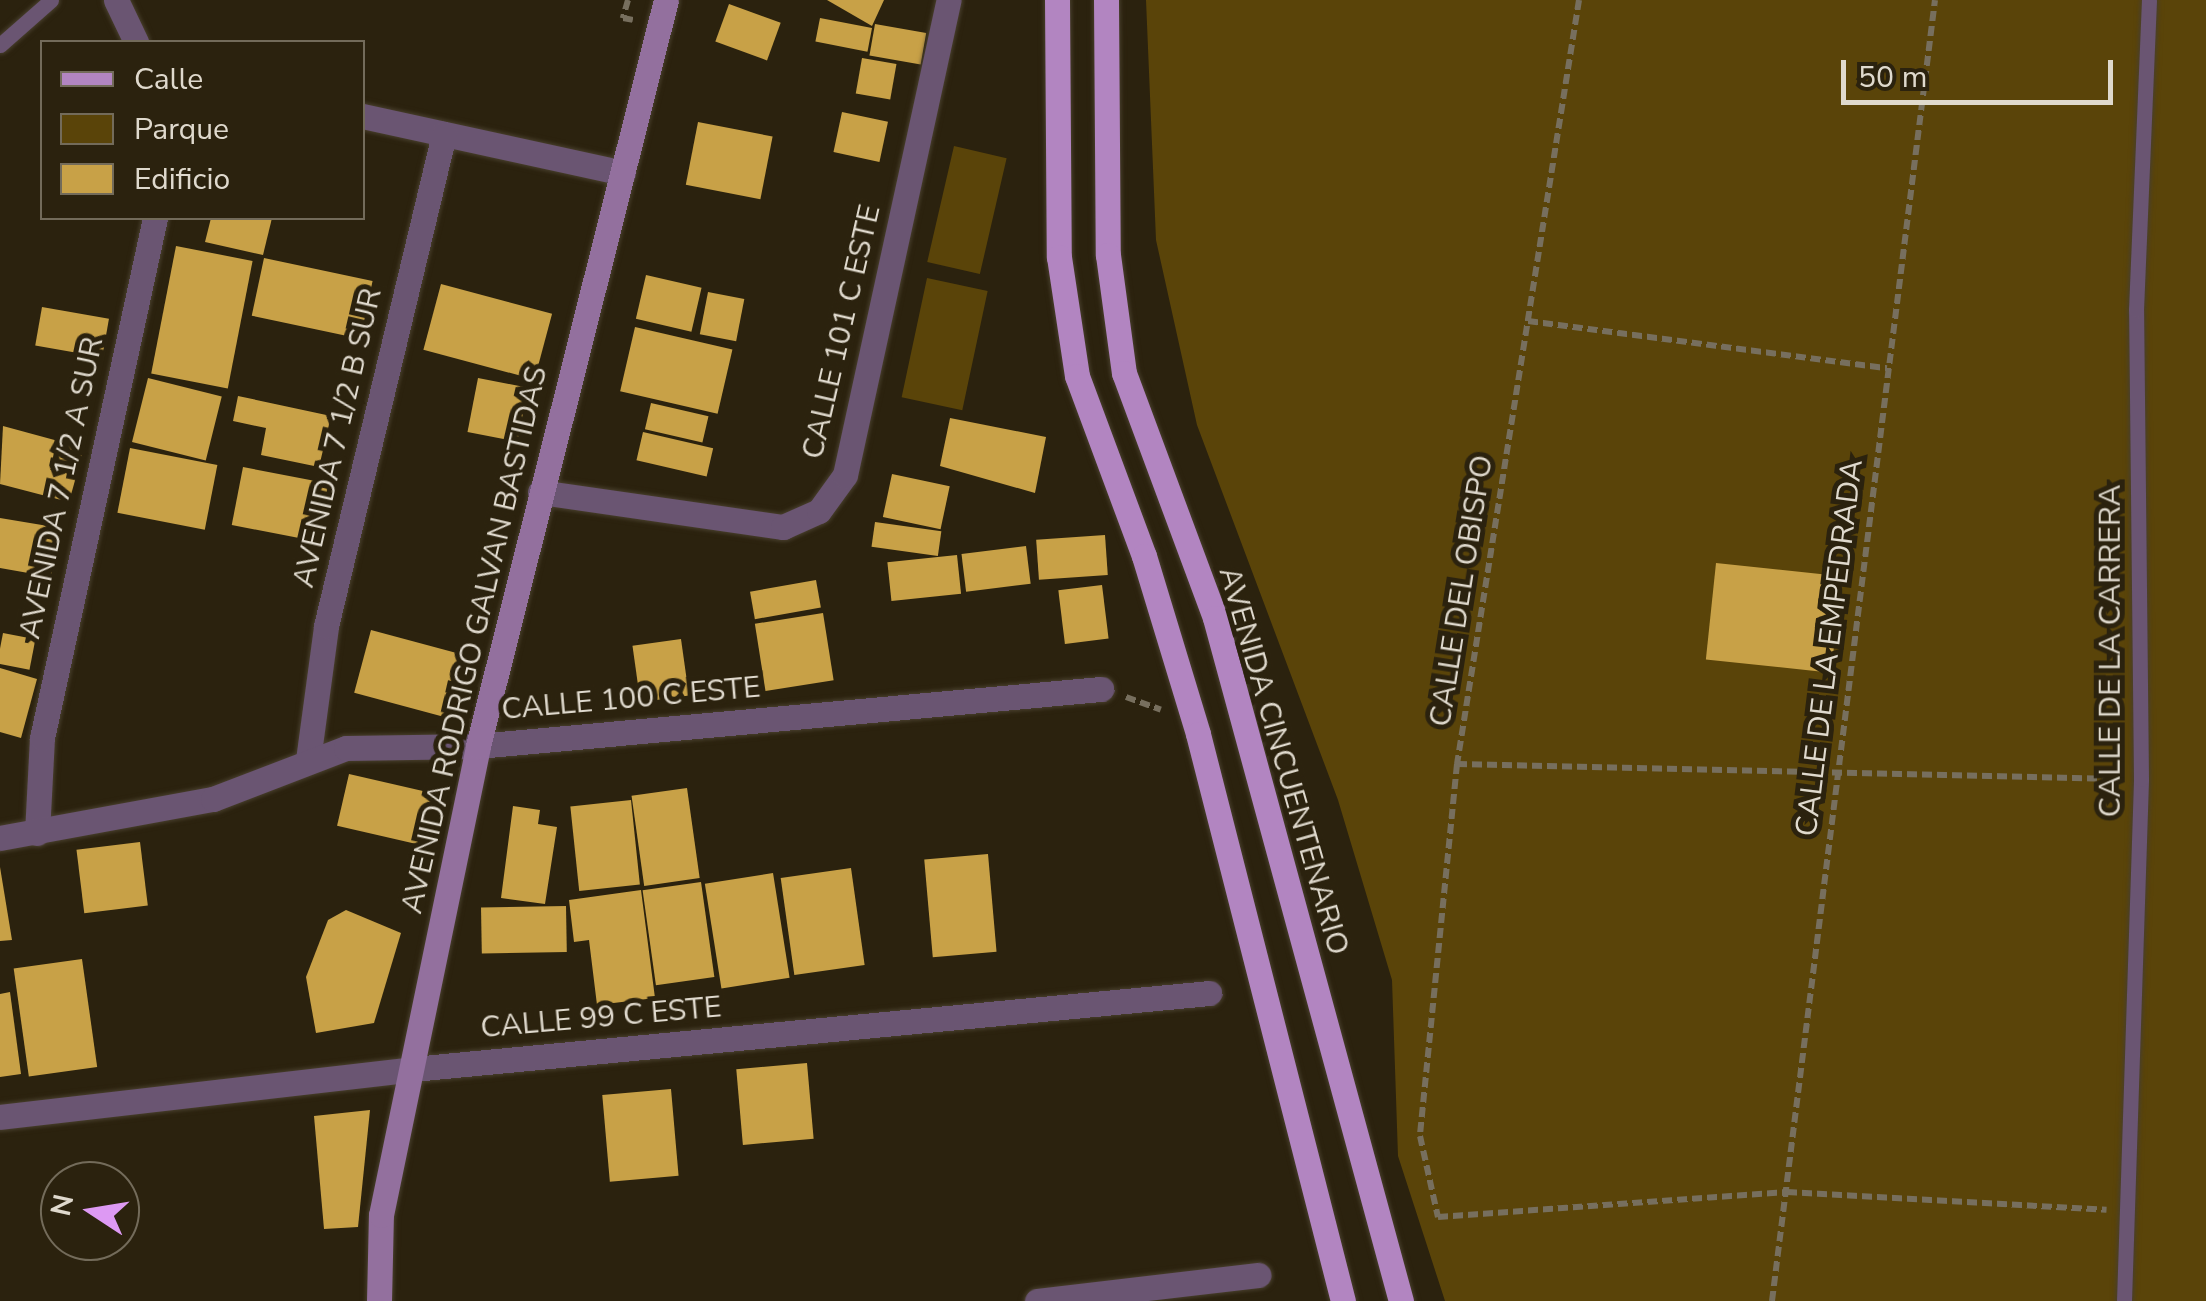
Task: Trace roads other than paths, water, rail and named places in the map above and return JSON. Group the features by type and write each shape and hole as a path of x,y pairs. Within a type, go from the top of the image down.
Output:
{"main road":[{"path":"1057,0 1059,257 1077,376 1198,734 1343,1301"},
{"name":"AVENIDA CINCUENTENARIO","path":"1106,0 1108,255 1124,373 1215,618 1401,1301"}],"street":[{"path":"116,0 135,40"},
{"name":"AVENIDA RODRIGO GALVAN BASTIDAS","path":"379,1301 381,1215 478,746 666,0"},
{"name":"CALLE 101 C ESTE","path":"540,492 782,527 818,511 845,475 949,0"},
{"path":"365,117 623,174"},
{"name":"AVENIDA 7 1/2 B SUR","path":"308,760 326,626 444,134"},
{"name":"AVENIDA 7 1/2 A SUR","path":"37,833 42,738 155,220"},
{"name":"CALLE 100 C ESTE","path":"0,838 213,799 346,748 478,746 1101,689"},
{"name":"CALLE 99 C ESTE","path":"0,1117 413,1069 1209,993"},
{"path":"1037,1301 1258,1276"}],"lane":[{"path":"0,45 51,0"},
{"name":"CALLE DE LA CARRERA","path":"2124,1301 2141,780 2136,310 2148,0"}]}
